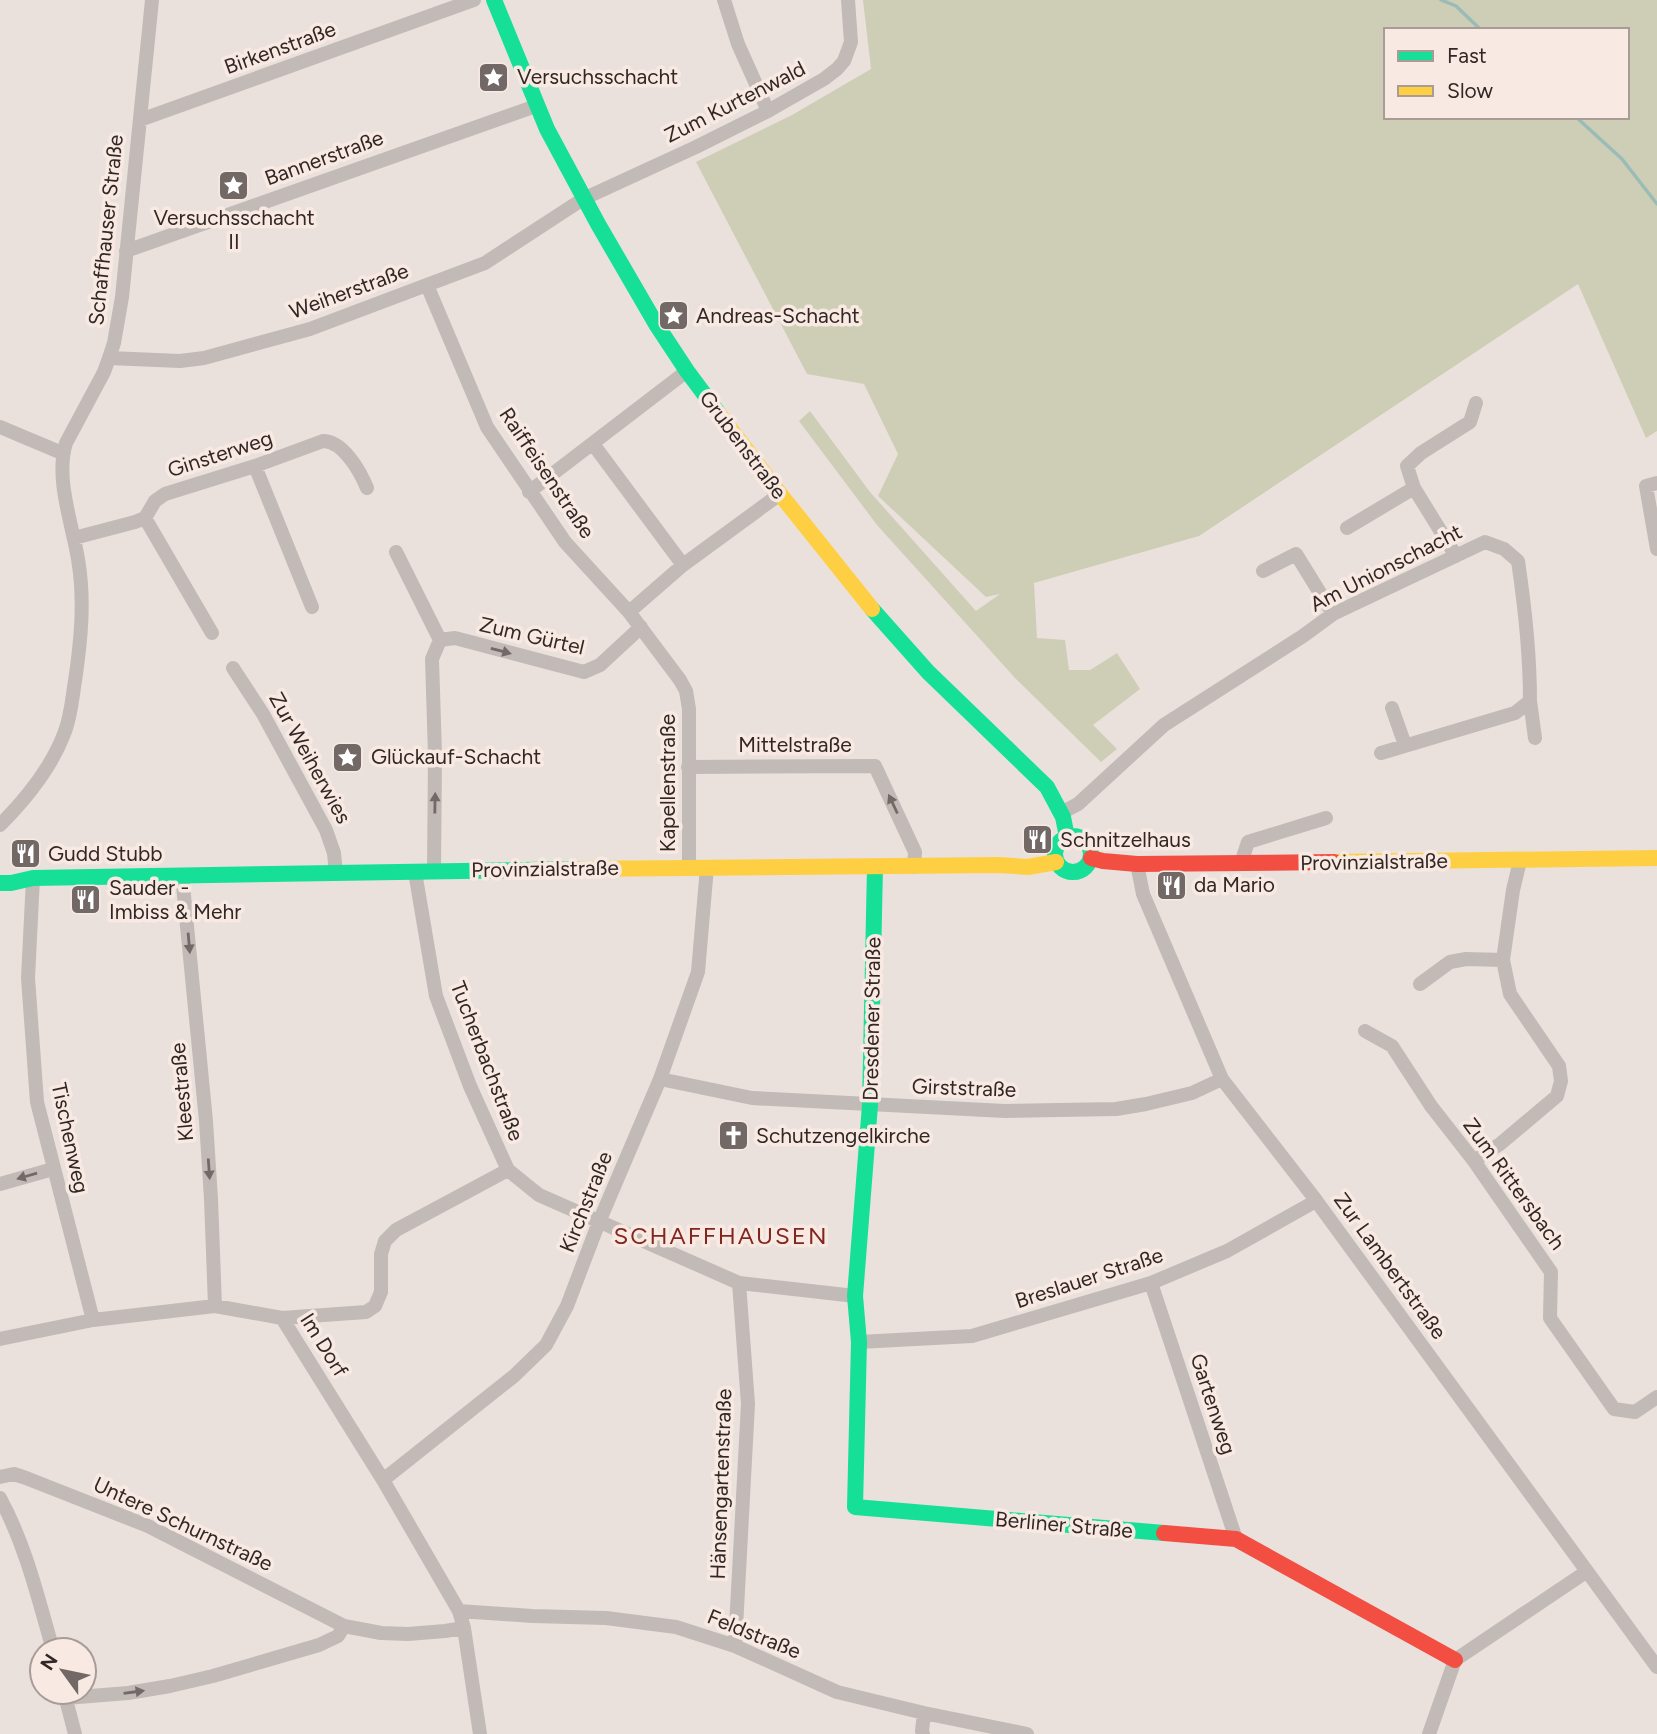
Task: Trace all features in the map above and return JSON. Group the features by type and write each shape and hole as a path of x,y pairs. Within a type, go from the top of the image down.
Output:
{"street":[{"name":"Schaffhauser Straße","path":"62,453 104,372 117,330 152,0"},
{"name":"Birkenstraße","path":"140,120 474,0"},
{"name":"Grubenstraße","path":"494,0 536,106 583,199 656,324 687,371 882,622 928,672 1047,788 1061,813 1067,836"},
{"path":"724,0 738,44 768,111"},
{"name":"Zum Kurtenwald","path":"583,199 696,147 824,79 844,61 851,42 848,0"},
{"name":"Bannerstraße","path":"125,251 536,106"},
{"name":"Weiherstraße","path":"110,358 204,358 310,329 485,263 583,199"},
{"name":"Raiffeisenstraße","path":"427,285 487,427 565,542 641,627 680,680 687,691 688,699"},
{"path":"530,492 687,371"},
{"path":"1456,555 1414,488 1407,466 1421,453 1470,422 1476,402"},
{"path":"0,427 62,453 63,477 80,569 82,606 80,644 65,733 50,763 22,802 0,825"},
{"name":"Ginsterweg","path":"74,538 135,522 145,517 155,501 165,494 256,466 323,441 332,442 342,449 367,488"},
{"path":"593,444 683,565"},
{"path":"256,466 312,607"},
{"path":"1657,483 1646,486 1657,549"},
{"path":"1347,528 1414,488"},
{"path":"629,612 683,565 780,494"},
{"path":"145,517 212,633"},
{"name":"Am Unionschacht","path":"1061,813 1078,804 1164,725 1333,614 1485,542 1504,549 1518,561 1525,610 1530,701 1535,738"},
{"path":"396,552 440,640 432,659 434,871"},
{"path":"1263,571 1296,554 1333,614"},
{"name":"Zum Gürtel","path":"440,640 455,638 583,672 600,665 641,627"},
{"name":"Zur Weiherwies","path":"233,668 263,713 326,830 331,842 336,874"},
{"name":"Kapellenstraße","path":"688,699 689,867"},
{"path":"1381,753 1515,713 1530,701"},
{"path":"1392,708 1405,745"},
{"name":"Mittelstraße","path":"688,767 876,766 915,852 914,867"},
{"path":"1241,863 1248,842 1326,818"},
{"path":"1074,836 1085,841 1091,851 1091,858 1085,868 1074,873 1063,870 1054,855 1062,839 1074,836"},
{"name":"Provinzialstraße","path":"1091,858 1137,864 1657,858"},
{"path":"1474,1161 1500,1144 1557,1096 1561,1081 1559,1066 1510,994 1503,960 1520,861"},
{"name":"Provinzialstraße","path":"0,872 33,878 689,867 999,865 1030,869 1056,862"},
{"name":"Zur Lambertstraße","path":"1137,864 1143,894 1222,1079 1316,1201 1657,1667"},
{"name":"Kirchstraße","path":"383,1480 514,1376 546,1345 567,1306 599,1222 660,1079 698,972 707,867"},
{"name":"Dresdener Straße","path":"855,1296 870,1105 875,867"},
{"name":"Tucherbachstraße","path":"282,1318 366,1312 375,1306 381,1292 381,1254 385,1241 396,1230 508,1170 470,1086 436,996 415,872"},
{"name":"Kleestraße","path":"182,875 207,1134 215,1306"},
{"name":"Provinzialstraße","path":"0,883 33,878"},
{"name":"Tischenweg","path":"33,878 28,978 37,1102 93,1320"},
{"path":"1420,984 1450,962 1466,958 1503,960"},
{"name":"Zum Rittersbach","path":"1365,1031 1392,1046 1551,1272 1550,1318 1614,1409 1634,1412 1657,1397"},
{"name":"Girststraße","path":"660,1079 752,1098 1005,1111 1116,1109 1192,1093 1222,1079"},
{"path":"0,1184 53,1169"},
{"path":"508,1170 539,1195 738,1283 855,1296"},
{"name":"Breslauer Straße","path":"859,1342 972,1336 1151,1283 1227,1251 1316,1201"},
{"name":"Hänsengartenstraße","path":"735,1646 748,1404 738,1283"},
{"name":"Gartenweg","path":"1151,1283 1236,1539"},
{"name":"Berliner Straße","path":"855,1296 859,1342 855,1507 1236,1539 1455,1660"},
{"name":"Im Dorf","path":"0,1339 93,1320 215,1306 282,1318 383,1480 459,1611 467,1645 480,1734"},
{"name":"Untere Schurnstraße","path":"0,1477 13,1474 26,1478 148,1526 344,1626 381,1633 408,1634 464,1628"},
{"path":"0,1498 30,1567 48,1636"},
{"path":"1429,1734 1455,1660 1586,1572"},
{"name":"Feldstraße","path":"459,1611 606,1618 676,1627 735,1646 837,1692 1027,1734"},
{"path":"98,1694 128,1693 213,1676 319,1645 338,1636 344,1626"},
{"path":"68,1706 75,1734"},
{"path":"923,1734 924,1713"}],"green space":[{"path":"863,0 1657,0 1657,431 1646,438 1578,284 1199,536 1034,583 1037,638 1065,640 1069,670 1090,670 1117,653 1140,689 1093,725 1117,749 1101,762 1016,679 877,525 799,421 810,411 870,492 976,611 1000,594 986,597 878,496 898,454 864,384 807,374 696,162 792,115 871,69"}],"waterway":[{"path":"1441,0 1456,6 1479,28"},
{"path":"1578,119 1622,159 1657,204"}],"traffic: fast":[{"path":"494,0 547,129 598,224 656,324 719,414"},
{"path":"872,609 928,672 1047,787 1063,817 1067,837"},
{"path":"1073,836 1086,841 1091,854 1086,867 1073,872 1060,867 1055,854 1060,841 1073,836"},
{"path":"875,867 870,1105 855,1296 859,1342 855,1507 1164,1533"},
{"path":"0,883 33,878 581,869"}],"traffic: slow":[{"path":"719,414 872,609"},
{"path":"1334,862 1657,858"},
{"path":"581,869 999,865 1028,867 1056,862"}],"traffic: jam":[{"path":"1091,858 1137,864 1334,862"},
{"path":"1164,1533 1236,1539 1455,1660"}],"place":[{"name":"Versuchsschacht","path":"494,77"},
{"name":"Versuchsschacht II","path":"234,186"},
{"name":"Andreas-Schacht","path":"673,316"},
{"name":"Glückauf-Schacht","path":"348,757"},
{"name":"Schnitzelhaus","path":"1037,840"},
{"name":"Gudd Stubb","path":"25,854"},
{"name":"da Mario","path":"1171,885"},
{"name":"Sauder - Imbiss & Mehr","path":"86,900"},
{"name":"Schutzengelkirche","path":"733,1136"}],"district":[{"name":"SCHAFFHAUSEN","path":"721,1236"}]}
